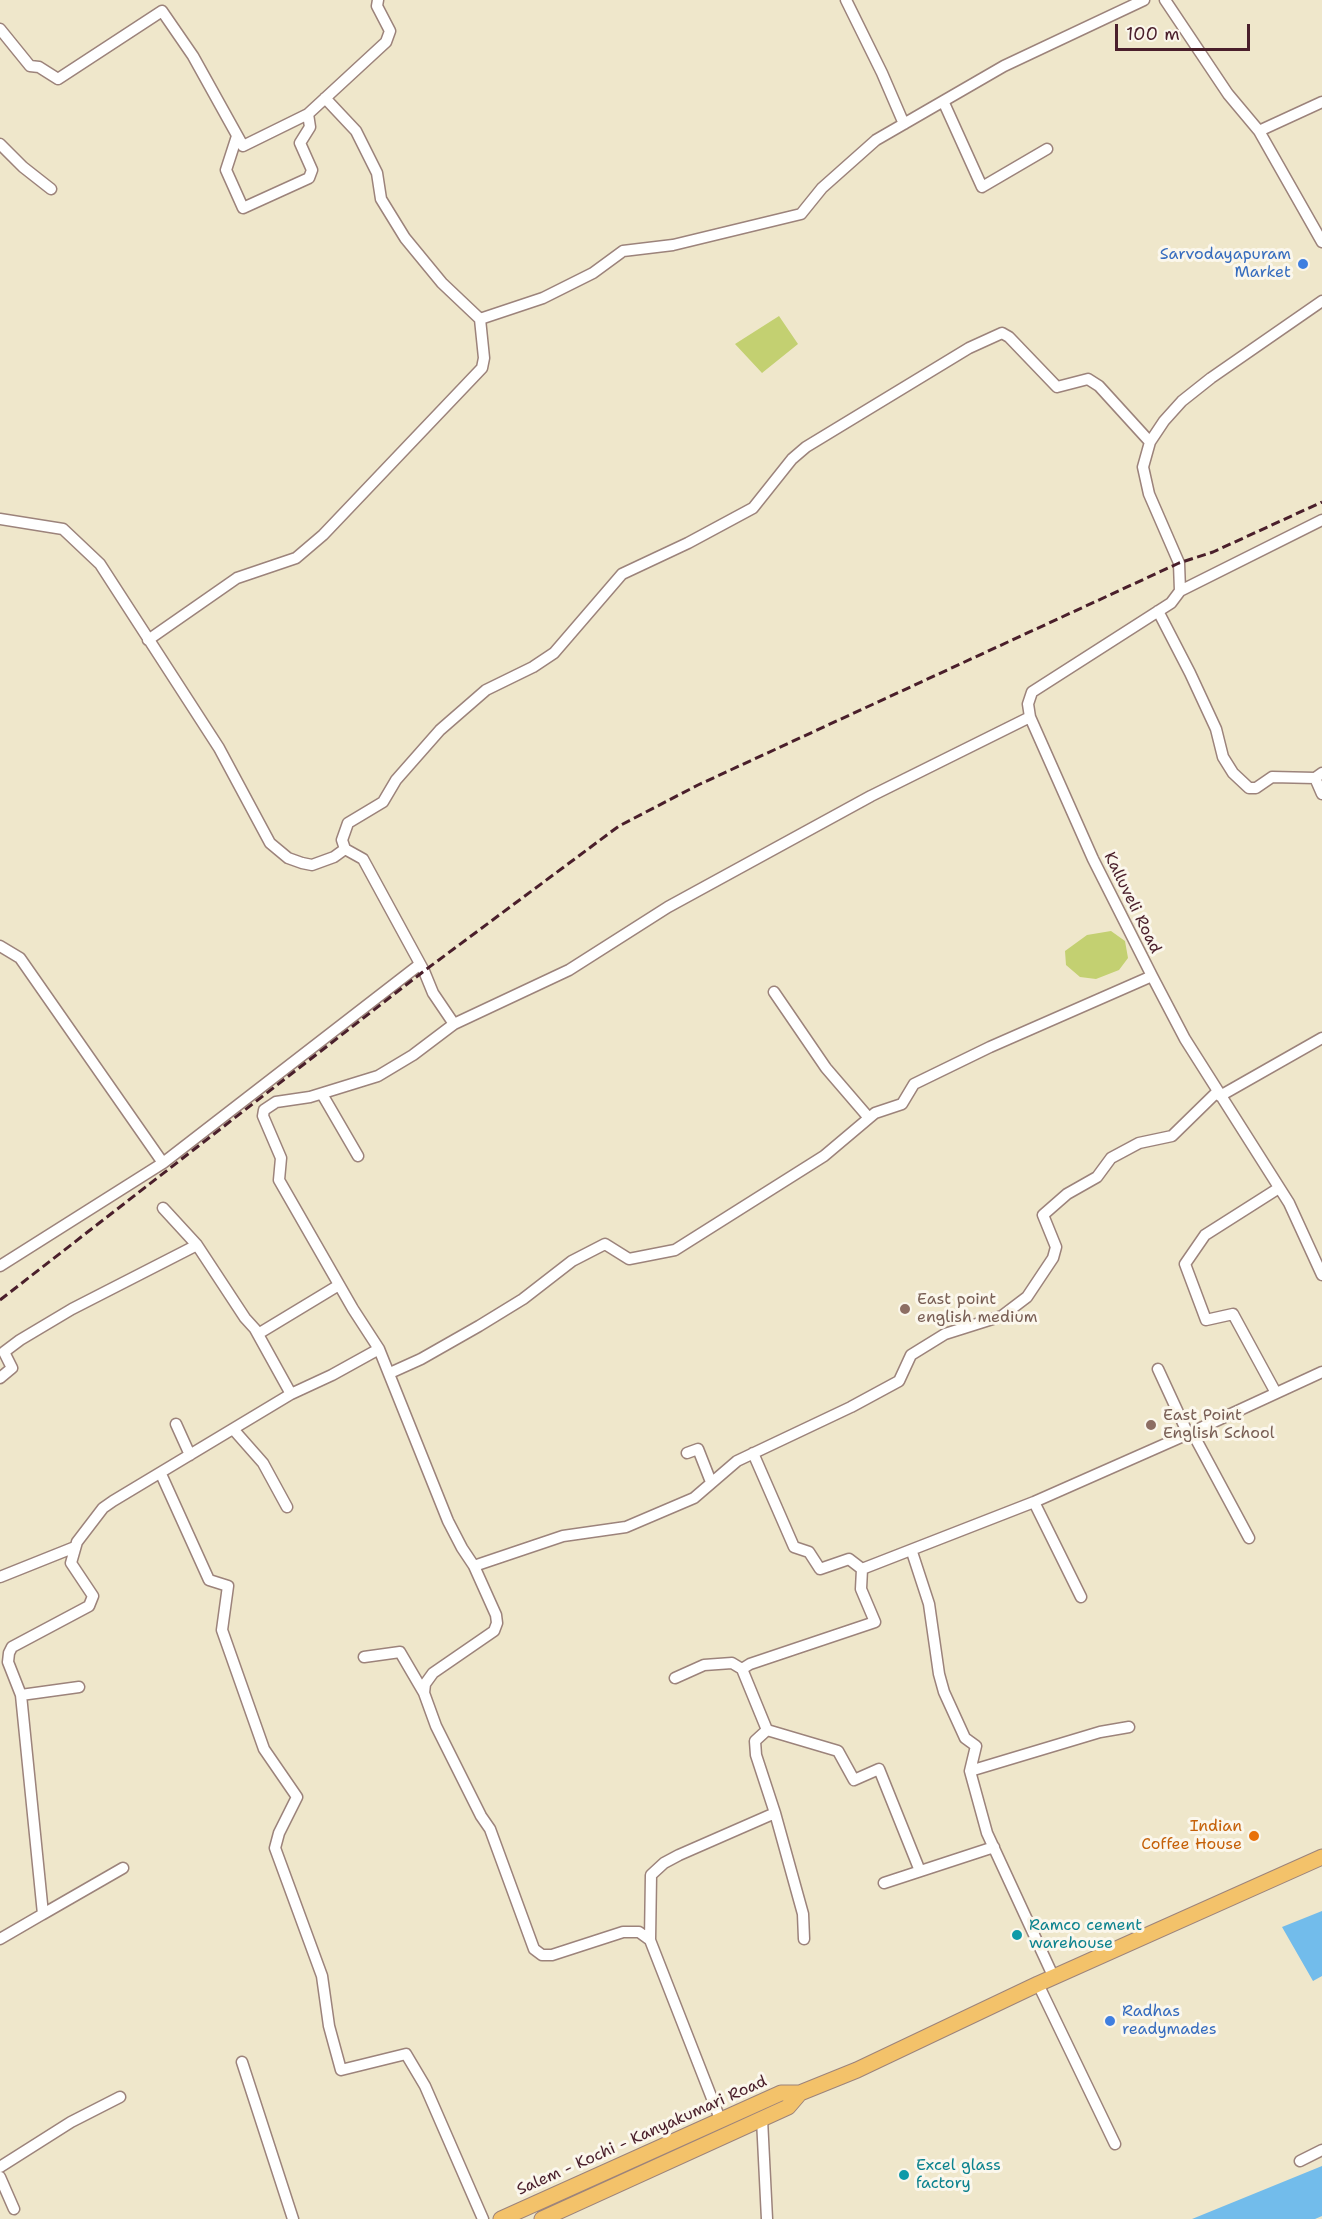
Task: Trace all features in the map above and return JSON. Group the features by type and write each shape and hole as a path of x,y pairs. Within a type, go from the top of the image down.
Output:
{"highway":[{"name":"Salem - Kochi - Kanyakumari Road","path":"501,2219 782,2093 800,2093 857,2070 1038,1984 1322,1857"},
{"name":"Salem - Kochi - Kanyakumari Road","path":"542,2219 788,2107 800,2093"}],"street":[{"path":"0,29 30,66 39,67 58,79 162,11 193,56 243,146 308,114 390,36 390,31 377,6 377,0"},
{"path":"846,0 882,73 903,124"},
{"path":"480,319 543,298 593,273 623,251 673,245 801,214 822,188 876,140 944,103 1004,66 1144,0"},
{"path":"1165,0 1228,94 1259,131 1322,242"},
{"path":"148,640 237,578 296,558 323,534 482,368 484,358 480,319 442,283 405,238 381,199 377,173 356,131 325,98"},
{"path":"1259,131 1322,102"},
{"path":"944,103 982,187 1047,149"},
{"path":"237,136 226,170 243,208 309,178 312,171 300,143 310,127 308,114"},
{"path":"0,144 22,167 51,189"},
{"path":"1180,591 1179,563 1149,494 1143,467 1150,442 1182,401 1322,301"},
{"path":"454,1024 433,993 363,860 345,849 342,840 348,823 383,802 396,780 440,730 486,690 533,667 554,653 622,574 688,543 753,508 792,459 806,447 969,348 1002,333 1009,337 1057,387 1088,379 1100,386 1150,442"},
{"path":"0,519 63,529 100,564 219,748 270,843 288,858 312,865 334,857 345,849"},
{"path":"424,1693 425,1684 433,1673 494,1631 497,1623 474,1566 448,1521 379,1349 339,1285 279,1180 281,1158 263,1116 267,1106 276,1102 322,1094 378,1076 413,1055 454,1024 568,970 668,907 871,796 1030,717 1028,704 1032,692 1171,603 1180,591 1322,520"},
{"path":"1158,610 1216,729 1223,757 1233,773 1249,788 1256,789 1272,777 1318,775 1322,794"},
{"name":"Kalluveli Road","path":"1030,717 1093,859 1152,976 1185,1039 1279,1188 1306,1237 1322,1275"},
{"path":"0,946 20,958 163,1163"},
{"path":"0,1266 163,1163 345,1025 419,965"},
{"path":"390,1373 421,1359 479,1326 523,1299 572,1261 605,1244 629,1260 675,1250 824,1156 875,1113 902,1104 914,1084 1152,976"},
{"path":"774,992 825,1068 869,1118"},
{"path":"474,1566 563,1536 626,1527 694,1498 736,1461 899,1381 912,1355 945,1334 1002,1316 1028,1297 1053,1258 1056,1247 1043,1215 1066,1194 1097,1177 1111,1158 1139,1143 1172,1136 1219,1094 1322,1038"},
{"path":"322,1094 358,1156"},
{"path":"1276,1393 1233,1314 1206,1320 1185,1264 1205,1235 1279,1188"},
{"path":"164,1208 197,1245 258,1334 291,1394"},
{"path":"0,1378 12,1368 4,1352 20,1340 72,1309 197,1245"},
{"path":"258,1334 339,1285"},
{"path":"8,1662 12,1647 89,1606 93,1596 71,1563 75,1547 103,1508 291,1394 379,1349"},
{"path":"1158,1369 1190,1433 1249,1538"},
{"path":"861,1569 912,1552 1034,1502 1322,1372"},
{"path":"176,1424 190,1455"},
{"path":"233,1429 262,1463 287,1508"},
{"path":"687,1453 698,1449 711,1482"},
{"path":"753,1453 794,1547 809,1552 820,1569 849,1559 861,1569"},
{"path":"161,1474 209,1580 228,1586 222,1630 264,1749 297,1797 279,1833 275,1848 322,1976 329,2026 341,2070 406,2054 425,2086 483,2219"},
{"path":"1034,1502 1081,1597"},
{"path":"0,1577 75,1547"},
{"path":"912,1552 929,1604 939,1674 944,1692 965,1738 976,1746 970,1771 987,1833 1054,1978"},
{"path":"742,1669 750,1664 875,1622 861,1589 861,1569"},
{"path":"0,1650 8,1662 21,1695 43,1914"},
{"path":"364,1657 400,1652 424,1693 436,1726 480,1816 490,1829 534,1949 542,1955 552,1955 624,1932 650,1935"},
{"path":"675,1678 704,1665 732,1663 742,1669 766,1730"},
{"path":"21,1695 79,1687"},
{"path":"970,1771 1100,1732 1129,1727"},
{"path":"766,1730 755,1742 756,1755 803,1914 804,1939"},
{"path":"766,1730 838,1751 854,1780 879,1769 920,1871"},
{"path":"720,2119 650,1935 651,1875 664,1863 679,1855 775,1813"},
{"path":"884,1883 994,1847"},
{"path":"0,1939 123,1868"},
{"path":"1038,1984 1115,2144"},
{"path":"242,2062 293,2219"},
{"path":"0,2167 71,2122 120,2097"},
{"path":"762,2119 767,2219"},
{"path":"1300,2161 1322,2150"},
{"path":"0,2177 14,2209"}],"green space":[{"path":"779,316 798,344 762,373 735,344"},
{"path":"1111,931 1125,941 1128,958 1119,970 1096,979 1080,977 1066,965 1065,951 1087,935"}],"water":[{"path":"1322,1911 1322,1976 1313,1981 1282,1927"},
{"path":"1322,2166 1322,2216 1315,2219 1192,2219"}],"railway":[{"path":"0,1300 424,971 619,826 698,785 1179,563 1213,552 1322,502"}],"place":[{"name":"Sarvodayapuram Market","path":"1303,264"},
{"name":"East point english medium","path":"905,1309"},
{"name":"East Point English School","path":"1151,1425"},
{"name":"Indian Coffee House","path":"1254,1836"},
{"name":"Ramco cement warehouse","path":"1017,1935"},
{"name":"Radhas readymades","path":"1110,2021"},
{"name":"Excel glass factory","path":"904,2175"}]}
